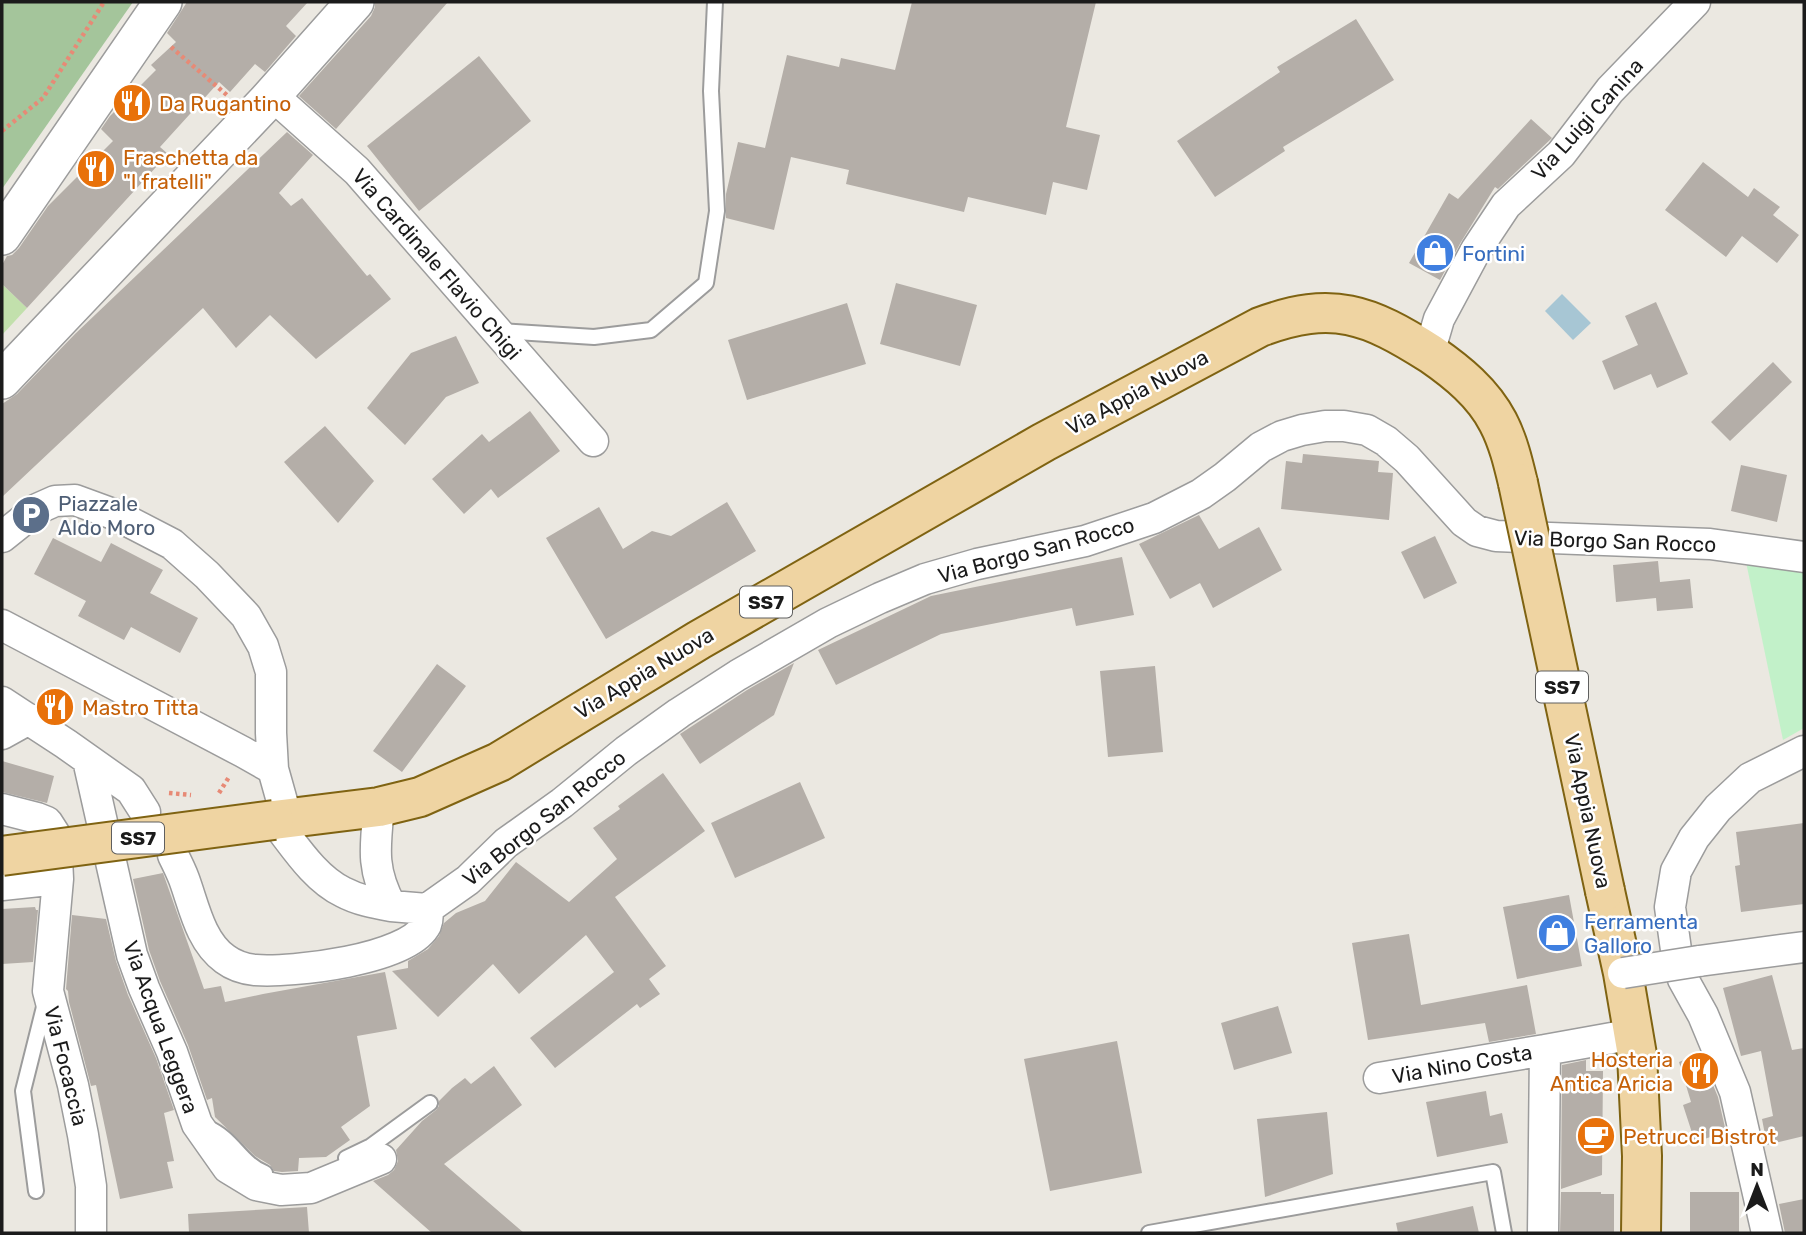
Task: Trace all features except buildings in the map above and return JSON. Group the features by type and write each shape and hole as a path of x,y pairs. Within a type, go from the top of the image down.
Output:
{"main road":[{"name":"Via Appia Nuova","path":"2,856 379,807 420,797 499,762 699,640 1020,455 1260,327 1316,313 1349,315 1384,326 1401,335 1468,382 1498,420 1508,444 1634,1034 1642,1156 1641,1233"}],"street":[{"path":"2,380 262,106 355,2"},
{"name":"Via Luigi Canina","path":"1429,353 1439,319 1476,250 1506,205 1561,154 1610,90 1695,2"},
{"path":"2,236 155,14"},
{"name":"Via Cardinale Flavio Chigi","path":"262,106 356,171 593,441"},
{"name":"Via Borgo San Rocco","path":"173,855 209,943 224,958 236,965 253,970 293,970 373,956 418,934 427,923 427,909 468,880 506,843 562,803 626,751 679,713 780,650 853,611 925,579 977,564 1085,541 1154,518 1213,486 1261,447 1282,436 1302,430 1344,426 1367,430 1408,459 1464,523 1477,531 1505,537 1710,544 1804,557"},
{"path":"2,537 37,509 55,501 75,500 116,515 172,544 207,575 246,616 263,646 271,672 273,769 281,819 323,880 341,892 364,901 427,909"},
{"path":"2,625 273,769"},
{"path":"2,702 88,760 138,801"},
{"path":"2,734 29,719"},
{"path":"1767,1233 1735,1092 1703,1015 1683,979 1670,907 1676,871 1694,838 1718,808 1750,778 1804,751"},
{"name":"Via Acqua Leggera","path":"88,760 132,954 172,1052 197,1124 228,1168 256,1185 281,1190 311,1188 381,1159"},
{"path":"379,807 375,853 381,888 391,906"},
{"name":"Via Focaccia","path":"2,809 47,822 56,836 58,879 48,991 83,1135 91,1186 91,1233"},
{"path":"2,885 58,879"},
{"path":"1623,973 1804,947"},
{"name":"Via Nino Costa","path":"1379,1078 1634,1034"},
{"name":"Via Nino Costa","path":"1543,1233 1545,1050"}],"lane":[{"path":"496,331 594,337 651,330 706,283 717,211 711,92 715,2"},
{"path":"36,1191 23,1091 48,991"},
{"path":"197,1124 221,1133 254,1168 278,1179 307,1177 371,1146 430,1103"},
{"path":"1149,1233 1493,1172 1504,1233"}],"path":[{"path":"2,131 43,99 104,2"},
{"path":"155,14 262,106"},
{"path":"138,801 193,795"}],"green space":[{"path":"2,2 133,2 2,189"},
{"path":"2,284 27,308 2,335"},
{"path":"1746,562 1804,571 1804,728 1783,740"}],"water":[{"path":"1562,294 1591,323 1573,340 1545,311"}],"place":[{"name":"Da Rugantino","path":"132,103"},
{"name":"Fraschetta da \"I fratelli\"","path":"96,169"},
{"name":"Fortini","path":"1435,253"},
{"name":"Piazzale Aldo Moro","path":"31,515"},
{"name":"Mastro Titta","path":"55,707"},
{"name":"Ferramenta Galloro","path":"1557,933"},
{"name":"Hosteria Antica Aricia","path":"1700,1071"},
{"name":"Petrucci Bistrot","path":"1596,1136"}]}
